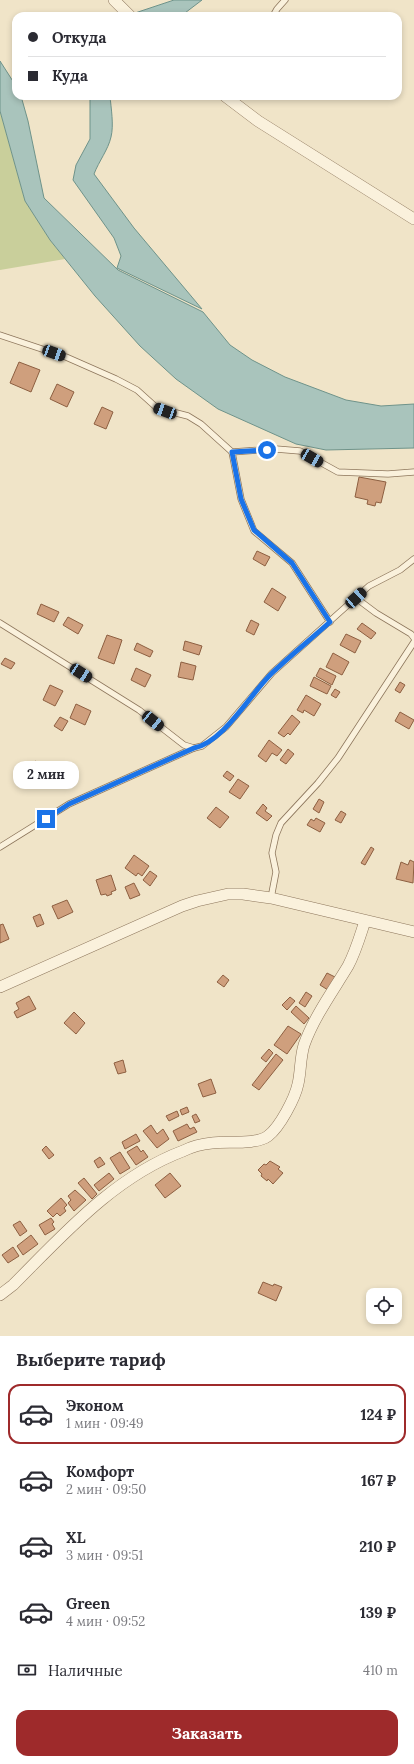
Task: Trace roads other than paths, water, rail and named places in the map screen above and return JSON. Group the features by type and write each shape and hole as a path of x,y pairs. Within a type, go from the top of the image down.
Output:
{"street":[{"path":"114,0 126,12"},
{"path":"232,100 258,121 414,219"},
{"path":"0,986 197,901 228,894 243,894 271,898 414,932"},
{"path":"0,1295 13,1285 96,1204 128,1180 157,1162 184,1150 211,1143 254,1140 268,1136 276,1128 289,1107 298,1085 304,1045 357,947 365,921"}],"lane":[{"path":"275,12 285,0"},
{"path":"0,335 66,357 116,378 137,390 157,408 188,416 201,424 232,452 241,499 254,530 292,563 330,622"},
{"path":"232,452 276,449 300,451 338,472 388,474 414,472"},
{"path":"0,847 69,804 194,748 202,746 226,727 272,673 369,586 400,570 414,559"},
{"path":"356,598 376,613 411,634 414,638"},
{"path":"0,623 139,710 184,745 194,748"},
{"path":"271,898 276,872 272,853 281,823 318,783 338,758 414,642"}],"water":[{"path":"174,0 202,0 186,12 138,12"},
{"path":"0,61 12,80 12,100 22,100 44,198 118,270 203,312 230,345 252,360 285,377 346,400 381,406 414,404 414,448 326,450 296,444 218,409 176,379 140,346 95,296 50,240 25,201 0,111"},
{"path":"90,100 110,100 112,132 110,142 94,174 134,228 202,309 117,268 121,256 114,238 73,180 76,165 90,139"}]}
